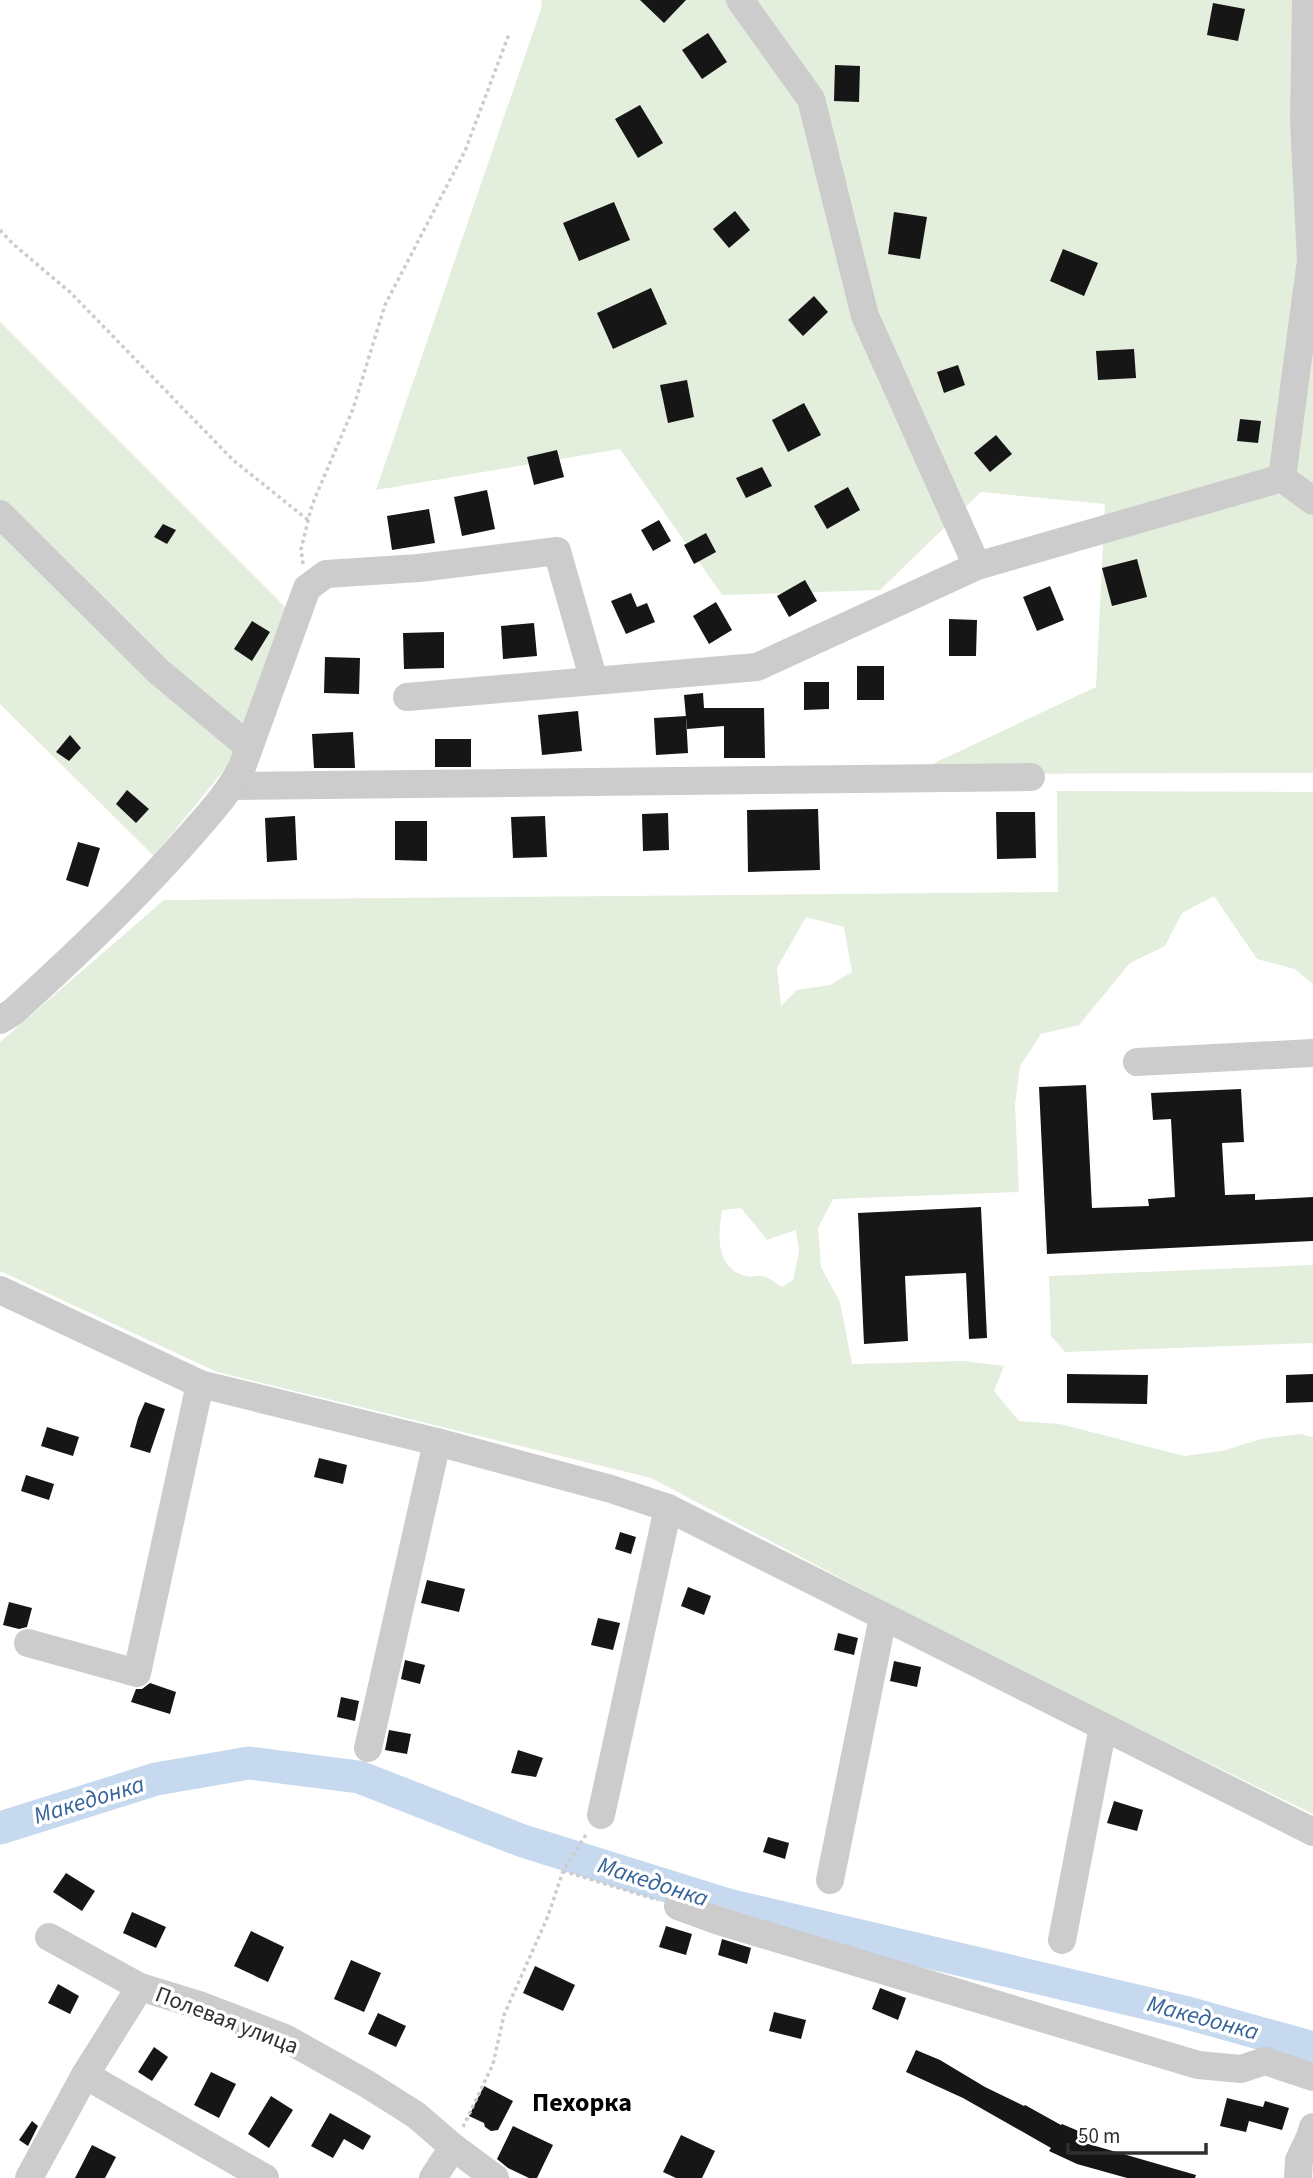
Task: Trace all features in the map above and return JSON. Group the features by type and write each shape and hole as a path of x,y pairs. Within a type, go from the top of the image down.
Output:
{"street":[{"path":"740,0 811,99 865,316 977,566"},
{"path":"1282,478 1311,260 1304,122 1306,0"},
{"path":"407,697 757,667 977,566 1282,478"},
{"path":"1282,478 1313,501"},
{"path":"0,514 158,671 249,747"},
{"path":"0,1020 13,1012 84,946 169,860 233,786 307,588 326,574 419,568 557,551 594,681"},
{"path":"233,786 1031,776"},
{"path":"1137,1062 1313,1053"},
{"path":"0,1290 200,1384 437,1442 611,1489 668,1508 1313,1832"},
{"path":"28,1643 137,1673 200,1384"},
{"path":"368,1748 437,1442"},
{"path":"601,1815 668,1508"},
{"path":"830,1880 883,1617"},
{"path":"1062,1940 1103,1727"},
{"path":"678,1906 1198,2065 1241,2069 1265,2061 1313,2077"},
{"path":"49,1937 140,1987"},
{"name":"Полевая улица","path":"29,2178 85,2075 140,1987 212,2010 285,2038 416,2115 495,2178"},
{"path":"85,2075 265,2178"},
{"path":"1298,2178 1298,2161 1313,2127"},
{"path":"433,2178 453,2147"}],"path":[{"path":"307,588 301,549 312,505 353,409 385,305 466,151 509,34"},
{"path":"0,230 12,244 71,293 233,460 308,520"},
{"path":"453,2147 493,2064 504,2015 548,1916 563,1871 584,1837"},
{"path":"563,1871 678,1906"}],"green space":[{"path":"542,0 1313,0 1313,773 911,774 1096,687 1105,504 981,492 880,590 722,595 620,449 376,490"},
{"path":"0,322 288,610 251,737 154,856 0,704"},
{"path":"1057,791 1313,792 1313,984 1295,969 1257,959 1214,896 1182,913 1165,946 1130,963 1079,1025 1041,1034 1020,1066 1015,1105 1019,1192 833,1199 818,1228 821,1267 840,1302 852,1364 964,1361 1004,1366 994,1391 1019,1421 1060,1424 1184,1456 1222,1451 1261,1439 1300,1434 1313,1437 1313,1814 973,1648 651,1478 217,1372 0,1271 0,1042 164,900 1058,892","holes":["806,917 844,927 852,972 830,985 797,990 781,1006 777,968","741,1208 767,1240 796,1230 799,1251 793,1280 782,1287 765,1277 748,1277 736,1272 724,1258 720,1240 722,1210"]},
{"path":"1313,1265 1313,1343 1065,1352 1051,1336 1049,1276"}],"building":[{"path":"640,0 686,0 664,23"},
{"path":"1213,3 1245,9 1238,41 1207,35"},
{"path":"708,33 727,62 702,79 682,50"},
{"path":"835,65 860,66 859,102 834,101"},
{"path":"640,105 663,143 638,158 615,119"},
{"path":"614,202 630,240 579,261 563,223"},
{"path":"735,211 750,230 729,248 713,229"},
{"path":"894,212 927,217 920,259 888,254"},
{"path":"1063,249 1098,263 1084,296 1050,281"},
{"path":"651,288 667,324 613,349 597,313"},
{"path":"814,296 828,312 803,336 788,320"},
{"path":"1134,349 1136,378 1098,380 1096,351"},
{"path":"958,365 965,385 944,393 937,372"},
{"path":"687,380 694,417 668,423 660,385"},
{"path":"804,403 821,435 788,452 772,420"},
{"path":"1240,419 1261,421 1258,443 1237,441"},
{"path":"996,435 1012,454 990,472 974,453"},
{"path":"557,450 564,477 534,485 527,457"},
{"path":"762,467 772,486 746,498 736,478"},
{"path":"848,487 860,510 827,529 814,506"},
{"path":"487,490 495,529 462,536 454,497"},
{"path":"429,509 435,543 392,550 387,516"},
{"path":"659,520 671,541 653,551 641,530"},
{"path":"163,524 176,530 167,544 154,537"},
{"path":"706,533 716,552 694,564 684,545"},
{"path":"1137,559 1147,597 1112,606 1102,568"},
{"path":"805,580 817,601 789,617 777,596"},
{"path":"1050,586 1064,620 1037,631 1023,597"},
{"path":"631,593 637,607 647,603 655,622 626,634 611,601"},
{"path":"716,602 732,630 709,644 693,616"},
{"path":"949,619 977,620 976,656 949,656"},
{"path":"252,621 270,632 252,661 234,649"},
{"path":"534,623 537,656 503,659 501,626"},
{"path":"444,632 444,668 404,669 403,633"},
{"path":"325,657 360,658 359,694 324,693"},
{"path":"857,666 884,666 884,700 857,700"},
{"path":"804,682 829,682 829,709 804,710"},
{"path":"703,693 704,708 764,708 765,758 724,758 724,726 687,729 684,695"},
{"path":"578,711 582,751 542,755 538,715"},
{"path":"686,716 688,753 656,755 654,718"},
{"path":"353,732 355,768 314,768 312,734"},
{"path":"70,735 81,748 69,761 56,752"},
{"path":"435,739 471,739 471,767 435,767"},
{"path":"127,790 149,809 136,823 116,804"},
{"path":"818,809 820,870 748,872 747,810"},
{"path":"996,812 1035,812 1036,858 997,859"},
{"path":"668,813 669,850 643,851 642,814"},
{"path":"295,816 297,860 267,862 265,818"},
{"path":"545,816 547,857 513,858 511,817"},
{"path":"395,821 427,821 427,861 395,860"},
{"path":"78,842 100,848 88,887 66,880"},
{"path":"1086,1085 1092,1208 1149,1206 1148,1199 1175,1197 1171,1119 1153,1120 1151,1093 1241,1089 1244,1142 1222,1143 1225,1195 1255,1194 1255,1200 1313,1197 1313,1241 1047,1254 1039,1087"},
{"path":"981,1207 987,1338 969,1339 966,1273 905,1276 908,1341 864,1344 858,1213"},
{"path":"1067,1374 1148,1375 1147,1404 1067,1403"},
{"path":"1313,1374 1313,1402 1286,1403 1286,1375"},
{"path":"145,1402 165,1409 150,1453 130,1447"},
{"path":"47,1427 79,1437 73,1456 41,1446"},
{"path":"319,1458 347,1465 343,1484 314,1477"},
{"path":"26,1475 54,1484 49,1500 21,1491"},
{"path":"620,1532 636,1537 631,1554 615,1549"},
{"path":"427,1580 465,1589 459,1612 421,1603"},
{"path":"688,1587 711,1596 704,1615 681,1606"},
{"path":"9,1602 32,1608 27,1627 19,1629 3,1625"},
{"path":"598,1618 620,1623 613,1650 591,1645"},
{"path":"838,1633 858,1638 854,1655 834,1650"},
{"path":"405,1660 425,1665 420,1684 401,1679"},
{"path":"894,1661 921,1667 917,1687 890,1681"},
{"path":"150,1683 176,1692 170,1714 131,1702 136,1689 142,1689"},
{"path":"341,1697 359,1701 355,1721 337,1717"},
{"path":"389,1730 411,1734 407,1754 385,1750"},
{"path":"518,1750 543,1758 536,1777 511,1773"},
{"path":"1114,1801 1143,1810 1137,1831 1107,1823"},
{"path":"768,1837 789,1843 785,1859 763,1852"},
{"path":"66,1873 95,1891 82,1911 53,1892"},
{"path":"132,1912 166,1927 156,1948 123,1933"},
{"path":"666,1926 692,1934 686,1955 659,1947"},
{"path":"251,1931 284,1947 268,1982 234,1966"},
{"path":"722,1939 751,1948 747,1964 718,1955"},
{"path":"351,1960 381,1973 364,2012 334,1999"},
{"path":"535,1966 575,1985 563,2011 523,1993"},
{"path":"58,1984 79,1996 70,2014 48,2003"},
{"path":"880,1988 906,1998 898,2020 872,2009"},
{"path":"774,2012 806,2020 801,2039 769,2031"},
{"path":"378,2013 406,2026 396,2047 368,2034"},
{"path":"154,2047 168,2057 152,2081 138,2072"},
{"path":"916,2050 940,2060 985,2087 1061,2125 1088,2135 1085,2143 1196,2175 1195,2178 1127,2178 1077,2164 1049,2151 1051,2148 963,2098 906,2072"},
{"path":"211,2072 236,2084 219,2118 194,2105"},
{"path":"484,2086 513,2101 498,2130 491,2131 484,2123 469,2116"},
{"path":"271,2096 293,2110 269,2148 248,2134"},
{"path":"1227,2098 1263,2107 1265,2101 1289,2108 1282,2130 1249,2121 1246,2132 1220,2126"},
{"path":"330,2113 371,2136 363,2150 344,2139 333,2158 311,2146"},
{"path":"32,2121 38,2126 28,2146 19,2140"},
{"path":"513,2126 553,2145 537,2178 529,2178 508,2168 497,2159"},
{"path":"681,2135 715,2151 702,2178 676,2178 663,2172"},
{"path":"92,2145 116,2157 105,2178 75,2178"}],"waterway":[{"name":"Македонка","path":"0,1828 156,1779 249,1763 359,1777 523,1841 728,1905 1184,2012 1313,2048"}],"district":[{"name":"Пехорка","path":"582,2102"}]}
